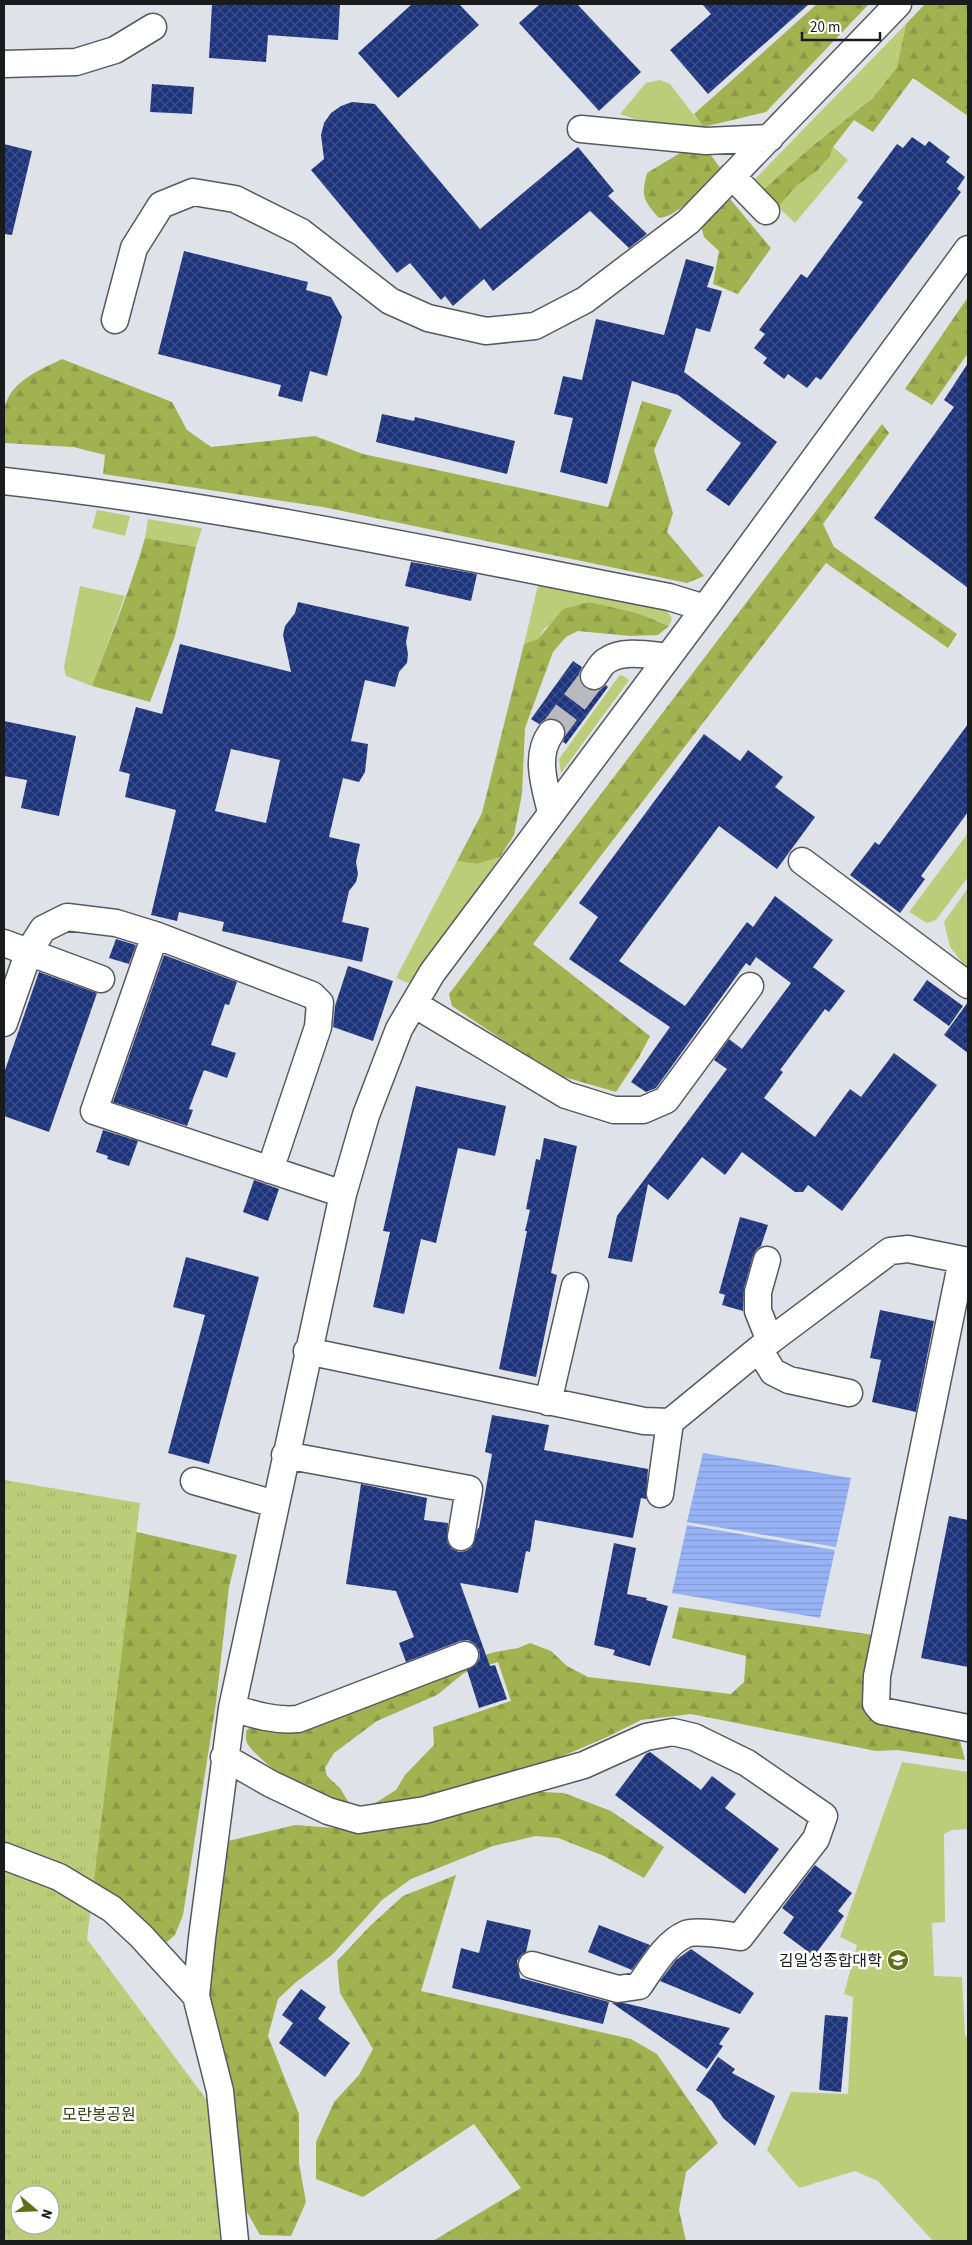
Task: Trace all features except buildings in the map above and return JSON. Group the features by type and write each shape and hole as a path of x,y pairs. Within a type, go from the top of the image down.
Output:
{"street":[{"path":"115,320 134,248 161,205 193,192 235,199 302,232 390,301 428,318 486,331 535,326 585,300 688,222 898,4"},
{"path":"4,64 76,62 115,50 153,27"},
{"path":"581,129 706,141 770,138"},
{"path":"732,176 766,210"},
{"path":"235,2241 220,2091 196,1996 224,1757 232,1708 307,1352 343,1194 366,1115 399,1029 432,973 705,608 968,248"},
{"path":"4,481 103,492 341,534 669,597 705,608"},
{"path":"594,676 605,661 614,656 630,654 668,657"},
{"path":"551,812 542,773 543,752 546,740 552,733"},
{"path":"802,861 968,985"},
{"path":"4,1023 29,951 43,929 68,917 116,923 155,935 312,995 320,1003 318,1027 270,1170"},
{"path":"155,935 94,1111 343,1194"},
{"path":"4,942 101,979"},
{"path":"414,1004 566,1095 614,1110 643,1110 666,1100 750,986"},
{"path":"307,1352 644,1421 670,1422 764,1345 890,1251 908,1249 965,1260 877,1676 876,1704 882,1711 968,1728"},
{"path":"767,1260 758,1292 758,1311 764,1345 773,1372 788,1380 849,1393"},
{"path":"548,1402 575,1286"},
{"path":"660,1494 670,1422"},
{"path":"285,1455 469,1489 461,1537"},
{"path":"194,1481 275,1504"},
{"path":"232,1708 265,1718 298,1719 465,1654"},
{"path":"224,1757 271,1784 328,1811 359,1820 426,1810 584,1765 646,1737 673,1732 694,1737 747,1763 824,1816 816,1839 740,1937 722,1934 686,1934 667,1949 638,1986 618,1989 532,1964"},
{"path":"4,1856 59,1877 112,1909 141,1936 196,1996"}],"green space":[{"path":"817,4 869,4 766,112 703,127 694,114"},
{"path":"925,4 968,4 968,116 913,78 873,132 854,120 817,171 796,186 778,207 762,191 810,148 873,98 897,67 906,24"},
{"path":"906,24 897,67 873,98 810,148 762,191 752,182"},
{"path":"660,80 670,84 703,127 644,122 620,114 646,83"},
{"path":"833,147 848,160 795,223 778,207 793,188 822,165"},
{"path":"685,150 710,154 721,169 684,206 667,216 659,218 645,198 644,188 647,173"},
{"path":"730,199 771,248 738,294 713,284 719,251 704,237 701,226"},
{"path":"968,297 968,353 932,405 905,389"},
{"path":"62,359 172,402 187,430 211,447 315,436 363,454 608,507 642,401 672,410 654,450 673,513 667,532 704,576 687,583 323,507 103,474 105,455 73,447 4,443 3,415 11,392 34,373"},
{"path":"882,424 889,433 823,524 834,547 957,634 948,648 826,563 533,944 650,1036 616,1092 554,1074 452,1006 449,994"},
{"path":"97,510 130,516 125,536 92,528"},
{"path":"148,519 202,528 196,547 145,538"},
{"path":"145,538 196,547 175,636 150,702 92,686 127,594"},
{"path":"539,581 667,611 672,618 669,626 637,613 588,602 545,628 538,639 524,644"},
{"path":"80,586 125,596 92,686 66,676 64,667"},
{"path":"589,602 637,613 669,626 658,635 630,636 578,631 566,637 553,652 525,728 522,794 514,835 500,857 477,864 457,861 482,813 524,644 538,639 563,609"},
{"path":"622,675 629,680 561,773 559,759 619,676"},
{"path":"968,833 968,877 936,920 927,923 909,912"},
{"path":"500,857 411,984 396,978 457,861 477,864"},
{"path":"968,888 968,970 950,947 944,922"},
{"name":"모란봉공원","path":"4,1480 140,1503 87,1939 212,2107 220,2241 4,2241"},
{"path":"4,1496 111,1526 237,1555 229,1587 216,1703 183,1915 175,1935 167,1942 152,1935 61,1869"},
{"path":"679,1607 874,1635 864,1713 959,1737 965,1760 897,1750 876,1751 691,1714 641,1720 535,1768 428,1803 372,1805 396,1790 405,1775 434,1745 433,1727 511,1701 498,1662 464,1673 437,1695 377,1721 334,1753 325,1768 327,1776 340,1788 349,1803 337,1804 327,1801 303,1789 266,1763 246,1741 246,1731 252,1725 530,1643 551,1651 567,1666 588,1677 731,1694 744,1682 746,1656 672,1638"},
{"name":"김일성종합대학","path":"902,1762 968,1772 968,1829 952,1830 944,1834 945,1922 932,1923 934,1976 962,1977 965,2035 968,2039 968,2241 933,2241 878,2181 855,2171 799,2188 767,2150 791,2092 848,2094 853,1997 844,1994 857,1945 840,1937"},
{"path":"522,1791 564,1793 611,1811 664,1847 644,1878 604,1856 558,1838 536,1836 493,1846 411,1879 382,1900 332,1955 295,1983 278,1999 268,2036 299,2114 299,2163 306,2202 291,2236 260,2235 243,2205 229,2085 210,1998 213,1939 224,1842 295,1825 362,1830"},
{"path":"456,1875 421,1991 631,2039 657,2054 718,2143 686,2172 679,2210 686,2241 433,2241 521,2188 474,2124 363,2197 316,2179 316,2142 334,2102 359,2075 373,2049 340,1993 337,1961 370,1926 403,1896"}],"water":[{"path":"703,1453 851,1478 836,1547 687,1522"},
{"path":"687,1525 835,1550 820,1618 672,1593"}],"tunnel":[{"path":"551,733 594,676"}],"place":[{"name":"김일성종합대학","path":"898,1960"}]}
